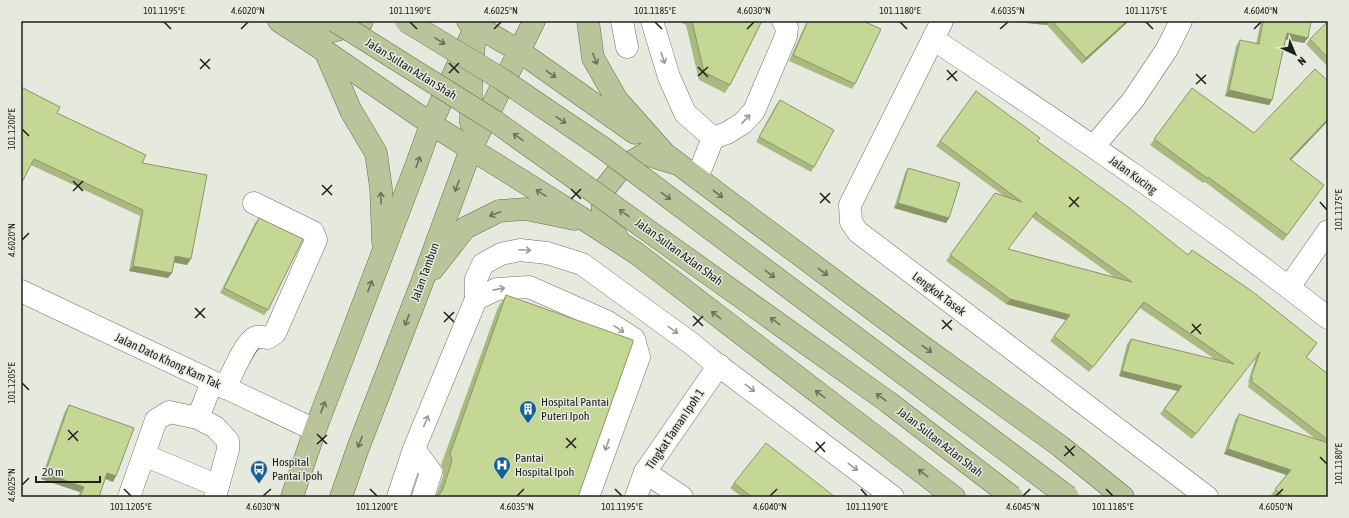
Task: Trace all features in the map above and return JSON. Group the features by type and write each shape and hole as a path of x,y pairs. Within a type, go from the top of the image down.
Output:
{"main road":[{"name":"Jalan Sultan Azlan Shah","path":"335,21 509,131 888,402 1012,497"},
{"path":"281,22 328,32 360,24 362,21"},
{"path":"406,21 503,80 603,148 1068,497"},
{"name":"Jalan Tambun","path":"342,497 358,448 421,285 471,149 534,21"},
{"path":"588,21 593,58 617,100 672,159"},
{"path":"281,22 431,124 636,253"},
{"path":"474,23 519,52 672,159 919,344 1060,446 1123,497"},
{"path":"471,149 471,86 474,23"},
{"path":"292,497 314,430 431,124 474,23"},
{"path":"325,51 351,111 376,153 381,188 384,250"},
{"path":"431,124 471,86 519,52"},
{"path":"672,159 645,154 621,168 602,192 603,226 636,253 954,497"},
{"path":"421,285 466,228 499,211 526,209 588,222"}],"street":[{"path":"622,21 627,47"},
{"path":"652,21 669,77 685,113 713,138"},
{"path":"697,178 713,138 727,133 743,123 754,111 786,36 787,28 783,21"},
{"path":"1094,146 1133,100 1167,49 1181,21"},
{"name":"Jalan Kucing","path":"938,30 1094,146 1289,287 1328,318"},
{"name":"Lengkok Tasek","path":"938,30 850,205 851,222 858,232 1207,497"},
{"path":"198,418 218,385 237,361 250,341 256,337 268,338 274,333 316,240 313,232 254,203"},
{"path":"1289,287 1328,231"},
{"path":"398,497 414,449 476,298 476,279 483,264 501,254 520,250 548,252 582,264 692,344 893,497"},
{"path":"476,298 497,289 529,287 606,321 634,339 639,357 588,497"},
{"name":"Jalan Dato Khong Kam Tak","path":"21,291 314,430"},
{"name":"Tingkat Taman Ipoh 1","path":"636,497 645,472 718,365"},
{"path":"129,497 156,420 169,412 198,418 215,427 228,441 228,450 216,492 144,455"},
{"path":"414,449 431,472 423,497"},
{"path":"645,472 678,496"}],"building":[{"path":"692,21 762,21 730,85 704,72"},
{"path":"808,21 863,21 881,29 855,84 793,55"},
{"path":"1052,21 1127,21 1086,58"},
{"path":"1263,21 1311,21 1308,38 1287,33 1272,100 1229,90 1240,40 1259,44"},
{"path":"1328,21 1328,58 1310,39"},
{"path":"1315,69 1328,81 1328,119 1290,159 1324,185 1287,235 1154,139 1192,88 1254,133"},
{"path":"21,87 60,107 57,113 146,155 142,163 207,175 191,259 175,256 172,273 133,266 143,210 34,159 21,184"},
{"path":"976,91 1040,138 1037,141 1128,207 1188,255 1192,250 1253,292 1317,343 1306,357 1328,374 1328,440 1251,381 1260,352 1196,434 1164,409 1182,386 1122,371 1131,339 1234,364 1144,302 1093,367 1054,336 1070,315 1010,299 950,255 995,193 1022,202 940,141","holes":["1036,212 1132,282 1008,249"]},
{"path":"780,100 834,130 814,167 759,137"},
{"path":"908,168 960,183 949,218 898,203"},
{"path":"259,218 303,239 268,310 224,288"},
{"name":"Hospital Pantai Puteri Ipoh","path":"506,295 633,340 578,497 435,497 440,494 443,489 452,459 450,454"},
{"path":"69,405 134,428 116,476 107,473 99,497 80,497 84,487 45,473"},
{"path":"1239,414 1328,443 1328,497 1284,497 1275,489 1291,470 1228,449"},
{"path":"766,443 835,497 752,497 734,483"}],"place":[{"name":"Hospital Pantai Puteri Ipoh","path":"528,424"},
{"name":"Pantai Hospital Ipoh","path":"502,480"},
{"name":"Hospital Pantai Ipoh","path":"259,484"}]}
